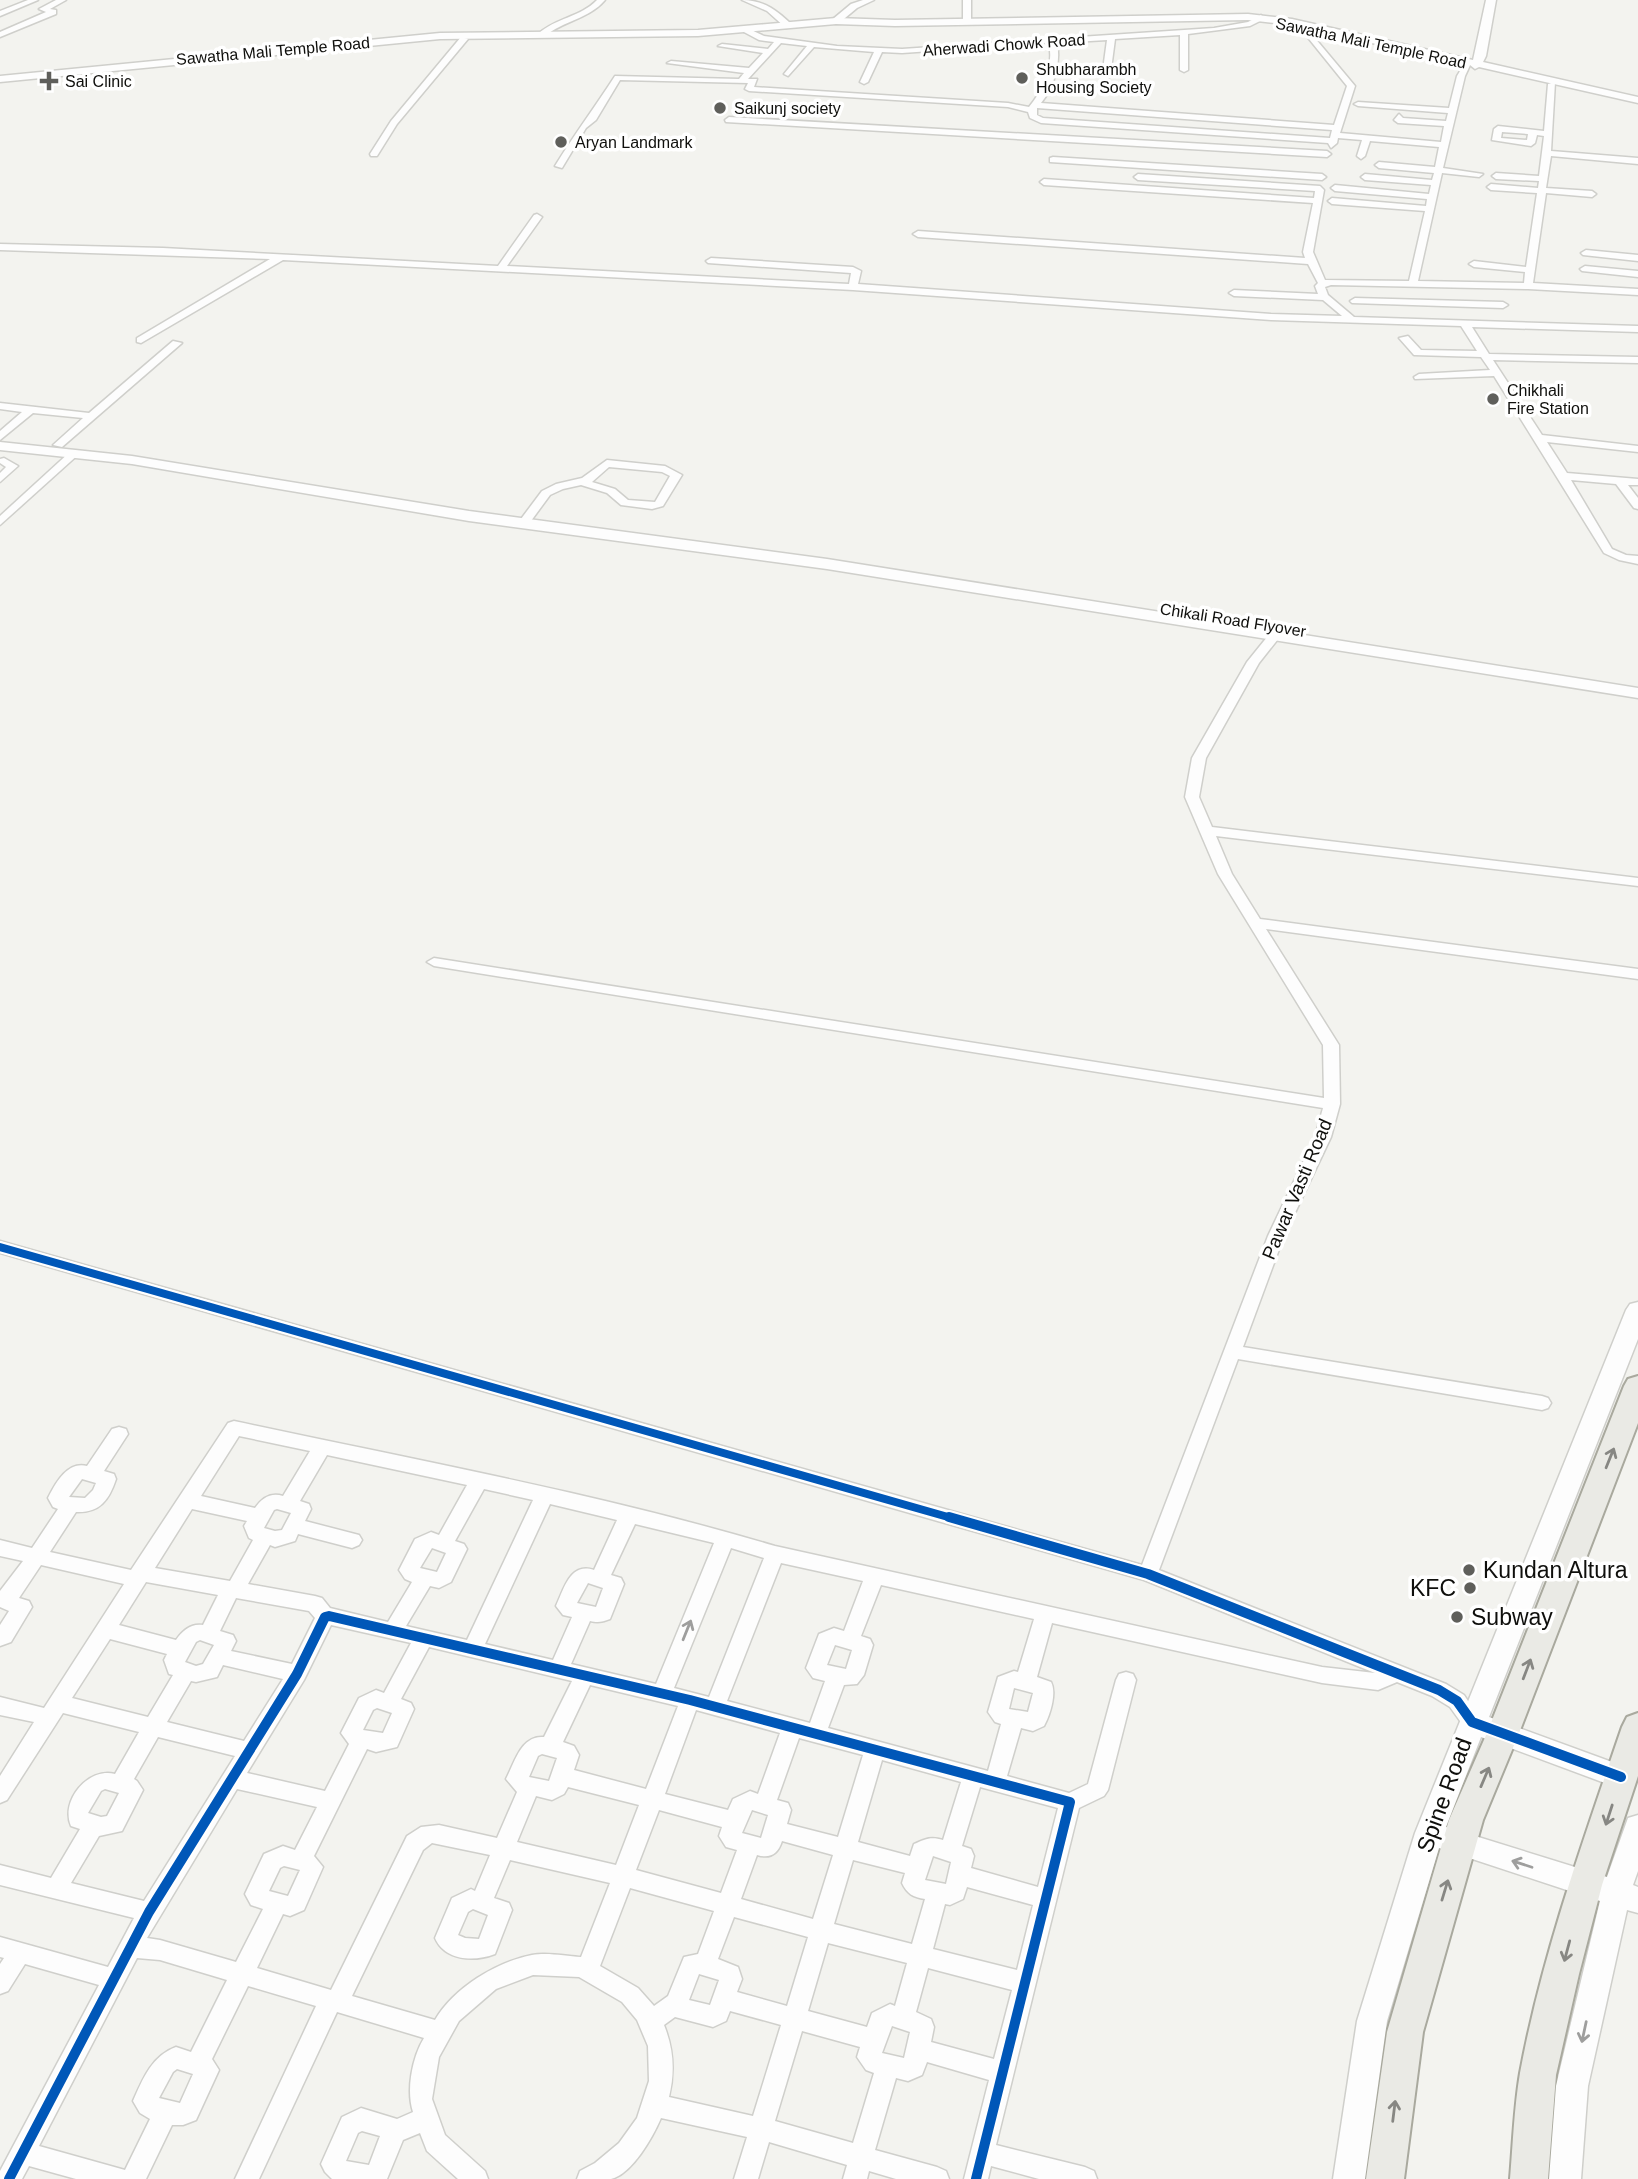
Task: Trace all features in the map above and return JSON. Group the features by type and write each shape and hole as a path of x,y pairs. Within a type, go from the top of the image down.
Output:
{"main road":[{"name":"Spine Road","path":"1385,2179 1405,2032 1444,1838 1503,1733 1638,1386"},
{"path":"1529,2179 1538,2075 1613,1893 1621,1777 1638,1727"}],"street":[{"path":"0,14 34,0"},
{"path":"2,34 53,12 43,9 62,0"},
{"path":"542,34 551,26 595,8 601,0"},
{"path":"746,0 773,11 789,26"},
{"path":"836,21 854,6 870,0"},
{"path":"967,0 971,21"},
{"path":"1473,64 1482,0"},
{"path":"1413,282 1461,76 1473,64 1492,0"},
{"name":"Sawatha Mali Temple Road","path":"1260,19 1638,102"},
{"name":"Sawatha Mali Temple Road","path":"46,75 401,39 747,30 836,21 1260,19 1292,22 1638,102"},
{"name":"Aherwadi Chowk Road","path":"747,30 762,38 779,41 912,51 1232,28 1260,19"},
{"path":"1304,27 1352,86 1327,154 1308,252 1323,284"},
{"path":"1184,32 1184,70"},
{"path":"0,45 14,39 2,34"},
{"name":"Sawatha Mali Temple Road","path":"0,79 402,42 502,36"},
{"path":"1106,77 1111,37"},
{"path":"374,155 394,123 464,39"},
{"path":"741,81 779,41"},
{"path":"1053,42 1055,48 1052,68 1042,98 1033,107 1033,116 1048,121 1335,135"},
{"path":"788,74 812,45"},
{"path":"722,46 769,51"},
{"path":"864,82 879,50"},
{"path":"747,60 760,61"},
{"path":"671,63 751,71"},
{"path":"640,71 702,77 718,67"},
{"path":"559,166 583,126 593,118 616,79 620,77 754,81 749,89 1033,107 1444,145"},
{"path":"1528,286 1547,153 1552,84"},
{"path":"1358,104 1453,111"},
{"path":"1399,116 1398,120 1449,125"},
{"path":"729,120 1327,154"},
{"path":"1425,124 1449,125"},
{"path":"1533,132 1548,134"},
{"path":"1361,156 1367,138"},
{"path":"1056,150 1124,154"},
{"path":"1547,153 1638,161"},
{"path":"1053,160 1322,177"},
{"path":"1381,162 1440,167 1479,174"},
{"path":"1049,172 1062,172"},
{"path":"1496,176 1541,187 1592,194"},
{"path":"1130,177 1320,189"},
{"path":"1365,177 1437,183"},
{"path":"1044,182 1318,201"},
{"path":"1335,187 1434,197"},
{"path":"1491,187 1541,187"},
{"path":"1332,201 1430,209"},
{"path":"501,268 537,217"},
{"path":"918,234 1310,261"},
{"path":"0,247 281,257 853,287 1352,320 1638,329"},
{"path":"1586,253 1638,258"},
{"path":"141,340 281,257"},
{"path":"711,261 853,270 856,271 853,287"},
{"path":"1475,264 1530,270"},
{"path":"1585,269 1638,274"},
{"path":"1323,284 1413,282 1638,292"},
{"path":"1323,284 1320,291 1352,320"},
{"path":"1234,293 1326,298"},
{"path":"1355,301 1503,305"},
{"path":"1446,303 1458,324 1497,373 1608,551 1623,558 1638,560"},
{"path":"1404,338 1418,353 1638,360"},
{"path":"58,445 177,343"},
{"path":"1419,377 1497,373"},
{"path":"0,406 92,416"},
{"path":"0,437 30,410"},
{"path":"0,437 228,468 526,521"},
{"path":"1539,438 1638,449"},
{"path":"0,479 13,466 1,456 18,448 75,453 526,521 1117,595 1638,679"},
{"path":"0,522 75,453"},
{"path":"526,521 546,493 560,486 582,482 612,462 665,469 676,475 659,505 652,506 625,503 611,491 582,482"},
{"path":"1563,476 1638,482"},
{"path":"1619,480 1638,506"},
{"path":"830,559 856,570 1638,693"},
{"name":"Chikali Road Flyover","path":"830,559 1114,601 1638,686"},
{"name":"Pawar Vasti Road","path":"1148,1574 1276,1236 1323,1137 1332,1104 1331,1045 1225,874 1192,797 1199,758 1253,662 1276,634"},
{"path":"1207,831 1638,882"},
{"path":"1255,923 1638,974"},
{"path":"434,962 1332,1104"},
{"path":"0,1247 1148,1574 1440,1690 1457,1701 1472,1722 1621,1777"},
{"name":"Spine Road","path":"1349,2179 1372,2021 1444,1838 1472,1722 1638,1310"},
{"path":"1232,1352 1542,1403"},
{"path":"0,1794 234,1427 480,1480 725,1539 775,1554 1354,1681 1378,1682 1398,1672"},
{"path":"0,1638 22,1610 20,1604 4,1600 71,1505 91,1505 107,1482 106,1476 93,1473 119,1434"},
{"path":"288,1504 323,1446"},
{"path":"393,1631 425,1577 439,1580 444,1577 457,1552 455,1546 443,1543 480,1480"},
{"path":"471,1650 545,1496"},
{"path":"187,1500 260,1516"},
{"path":"271,1502 288,1504 302,1509 288,1536 283,1539 265,1536 253,1530 271,1502"},
{"path":"558,1670 584,1613 603,1613 611,1596 614,1584 600,1578 629,1515"},
{"path":"294,1526 352,1540"},
{"path":"208,1634 265,1536"},
{"path":"662,1693 725,1539"},
{"path":"0,1548 137,1576 315,1604 325,1617 662,1693 1070,1802 1097,1790 1126,1680"},
{"path":"715,1707 775,1554"},
{"path":"850,1640 874,1576"},
{"path":"1025,1682 1045,1615"},
{"path":"9,2179 149,1912 297,1674 325,1617"},
{"path":"104,1629 181,1650"},
{"path":"193,1633 208,1634 226,1641 209,1671 204,1674 176,1668 173,1664 193,1633"},
{"path":"829,1637 860,1642 864,1649 854,1675 850,1678 838,1677 820,1672 816,1664 829,1637"},
{"path":"389,1703 423,1639"},
{"path":"219,1656 297,1674"},
{"path":"120,1784 187,1671"},
{"path":"550,1748 584,1676"},
{"path":"816,1734 838,1677"},
{"path":"1014,1679 1044,1688 1037,1720 1025,1722 1013,1719 998,1712 1005,1683 1014,1679"},
{"path":"376,1699 402,1706 404,1713 390,1741 376,1743 362,1739 351,1733 366,1704 376,1699"},
{"path":"588,1968 690,1700"},
{"path":"0,1706 53,1710 153,1727 249,1751"},
{"path":"995,1782 1013,1719"},
{"path":"765,1804 793,1727"},
{"path":"300,1861 362,1739"},
{"path":"540,1745 569,1755 562,1776 557,1788 552,1791 530,1786 517,1779 531,1749 540,1745"},
{"path":"746,2179 875,1750"},
{"path":"562,1776 734,1821"},
{"path":"950,1851 973,1776"},
{"path":"232,1779 331,1801"},
{"path":"104,1780 130,1787 132,1794 114,1824 108,1827 94,1824 79,1819 76,1815 94,1784 104,1780"},
{"path":"481,1902 530,1786"},
{"path":"744,1801 765,1804 780,1810 770,1845 750,1845 734,1840 730,1836 744,1801"},
{"path":"976,2179 1070,1802"},
{"path":"56,1889 94,1824"},
{"path":"1565,2179 1572,2086 1613,1893 1638,1827"},
{"path":"775,1830 917,1867"},
{"path":"247,2179 334,2001 420,1838 439,1834 623,1876 821,1931 1026,1983"},
{"path":"1444,1838 1613,1893"},
{"path":"705,1964 750,1845"},
{"path":"926,1847 950,1851 963,1856 955,1892 950,1895 937,1894 917,1888 913,1883 926,1847"},
{"path":"283,1856 310,1864 312,1871 296,1903 290,1906 277,1904 259,1898 256,1894 272,1861 283,1856"},
{"path":"0,1875 149,1912"},
{"path":"960,1875 1046,1899"},
{"path":"903,2019 937,1894"},
{"path":"471,1899 481,1902 498,1907 501,1914 487,1947 481,1950 449,1943 446,1938 460,1905 471,1899"},
{"path":"197,2064 277,1904"},
{"path":"132,1947 160,1950 437,2031"},
{"path":"0,1984 10,1950 115,1979"},
{"path":"481,1950 492,1980"},
{"path":"476,2179 458,2169 437,2146 425,2119 421,2089 425,2059 437,2031 458,2003 492,1980 517,1969 551,1964 588,1968 615,1982 641,2005 657,2035 663,2070 657,2106 637,2142 595,2178"},
{"path":"650,2022 676,2003 688,1968 692,1964 705,1964 730,1974 731,1979 718,2013 713,2016 680,2008 676,2003"},
{"path":"723,1999 874,2040"},
{"path":"884,2016 903,2019 923,2027 914,2067 908,2070 874,2062 869,2057 884,2016"},
{"path":"919,2049 1004,2073"},
{"path":"176,2058 205,2067 207,2075 188,2112 182,2115 166,2112 149,2106 145,2101 164,2064 176,2058"},
{"path":"859,2168 888,2066"},
{"path":"657,2106 762,2129 859,2168 937,2179"},
{"path":"133,2179 166,2112"},
{"path":"394,2132 391,2128 361,2119 350,2125 333,2164 336,2170 354,2178 371,2179 377,2175 394,2132 425,2119"},
{"path":"23,2152 119,2179"},
{"path":"984,2153 1085,2179"}],"cycle path":[{"path":"0,1247 1148,1574 1439,1690 1457,1701 1472,1722 1621,1777"},
{"path":"9,2179 149,1912 297,1674 325,1617 329,1616 690,1700 1070,1802 976,2179"}],"place":[{"name":"Shubharambh Housing Society","path":"1022,78"},
{"name":"Sai Clinic","path":"49,81"},
{"name":"Saikunj society","path":"720,108"},
{"name":"Aryan Landmark","path":"561,142"},
{"name":"Chikhali Fire Station","path":"1493,399"},
{"name":"Kundan Altura","path":"1469,1570"},
{"name":"KFC","path":"1470,1588"},
{"name":"Subway","path":"1457,1617"}]}
